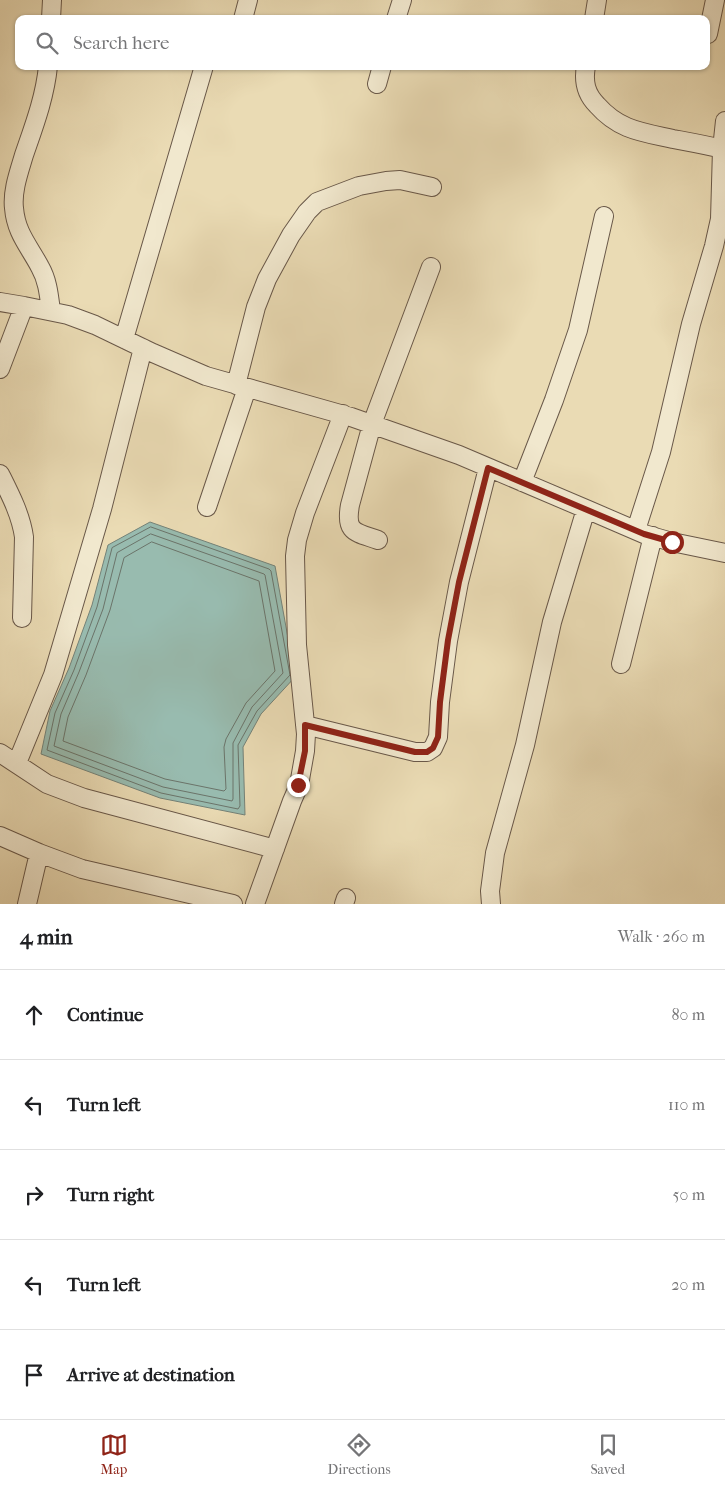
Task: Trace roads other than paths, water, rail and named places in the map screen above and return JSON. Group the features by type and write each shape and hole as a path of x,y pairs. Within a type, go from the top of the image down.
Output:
{"street":[{"path":"51,15 52,0"},
{"path":"244,15 248,0"},
{"path":"397,15 402,0"},
{"path":"595,15 597,0"},
{"path":"710,24 715,0"},
{"path":"48,70 46,90 16,183 13,206 16,224 47,283 51,312"},
{"path":"124,339 203,70"},
{"path":"376,84 381,70"},
{"path":"586,70 587,93 606,116 615,122 626,128 648,134 722,149"},
{"path":"636,530 661,452 691,324 720,219 722,149 725,121"},
{"path":"207,507 241,386 256,307 267,279 291,235 307,212 318,202 359,186 400,180 432,187"},
{"path":"522,482 554,400 578,330 604,216"},
{"path":"378,540 357,533 350,528 348,517 372,424 431,267"},
{"path":"0,302 68,315 95,325 206,376 343,414 459,455 636,530 672,542 725,553"},
{"path":"0,369 24,306"},
{"path":"17,763 53,675 102,509 143,348"},
{"path":"256,904 298,785 305,751 305,725 297,645 295,556 297,540 305,513 343,414"},
{"path":"305,725 415,752 427,752 433,748 438,737 441,693 459,582 488,468"},
{"path":"0,474 22,524 24,537 22,618"},
{"path":"491,904 490,891 495,853 525,745 552,622 586,509"},
{"path":"621,664 653,536"},
{"path":"0,753 47,784 76,795 275,849"},
{"path":"0,836 38,853 82,869 232,904"},
{"path":"27,904 38,853"}],"water":[{"path":"150,522 275,566 295,677 261,714 243,747 245,815 160,798 41,754 50,711 69,668 92,605 108,545"}]}
